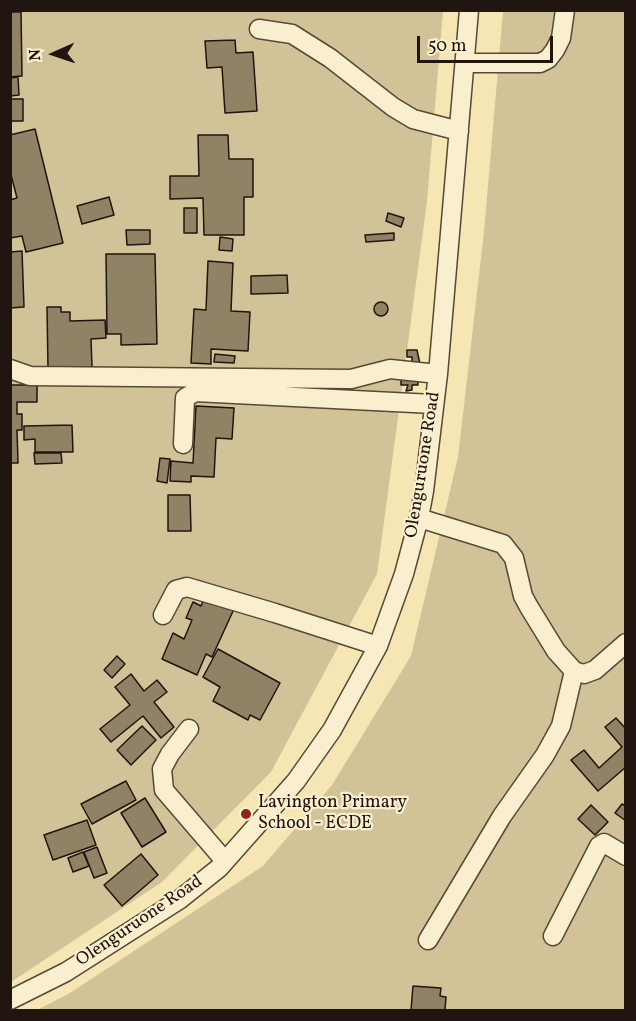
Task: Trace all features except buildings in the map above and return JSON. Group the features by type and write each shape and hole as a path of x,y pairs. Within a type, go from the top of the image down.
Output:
{"street":[{"name":"Olenguruone Road","path":"10,1000 66,972 179,900 225,861 296,781 332,730 378,646 404,574 420,518 438,374 469,10"},
{"path":"465,63 540,63 548,59 561,38 565,10"},
{"path":"259,29 292,34 330,58 393,107 413,118 459,131"},
{"path":"10,369 30,376 351,379 390,369 438,374"},
{"path":"183,444 185,398 195,392 433,404"},
{"path":"420,518 503,544 514,558 523,596 556,651 574,671 584,674 595,670 626,643"},
{"path":"163,615 176,590 187,587 378,646"},
{"path":"428,940 502,816 561,726 574,671"},
{"path":"189,729 162,769 164,790 225,861"},
{"path":"553,936 599,846 604,843 626,856"}],"shaded area":[{"path":"11,11 443,11 427,201 377,574 271,772 162,882 11,982"},
{"path":"503,11 625,11 625,1010 37,1010 70,993 263,866 332,785 411,656 458,457 484,232"}],"place":[{"name":"Lavington Primary School - ECDE","path":"246,814"}]}
